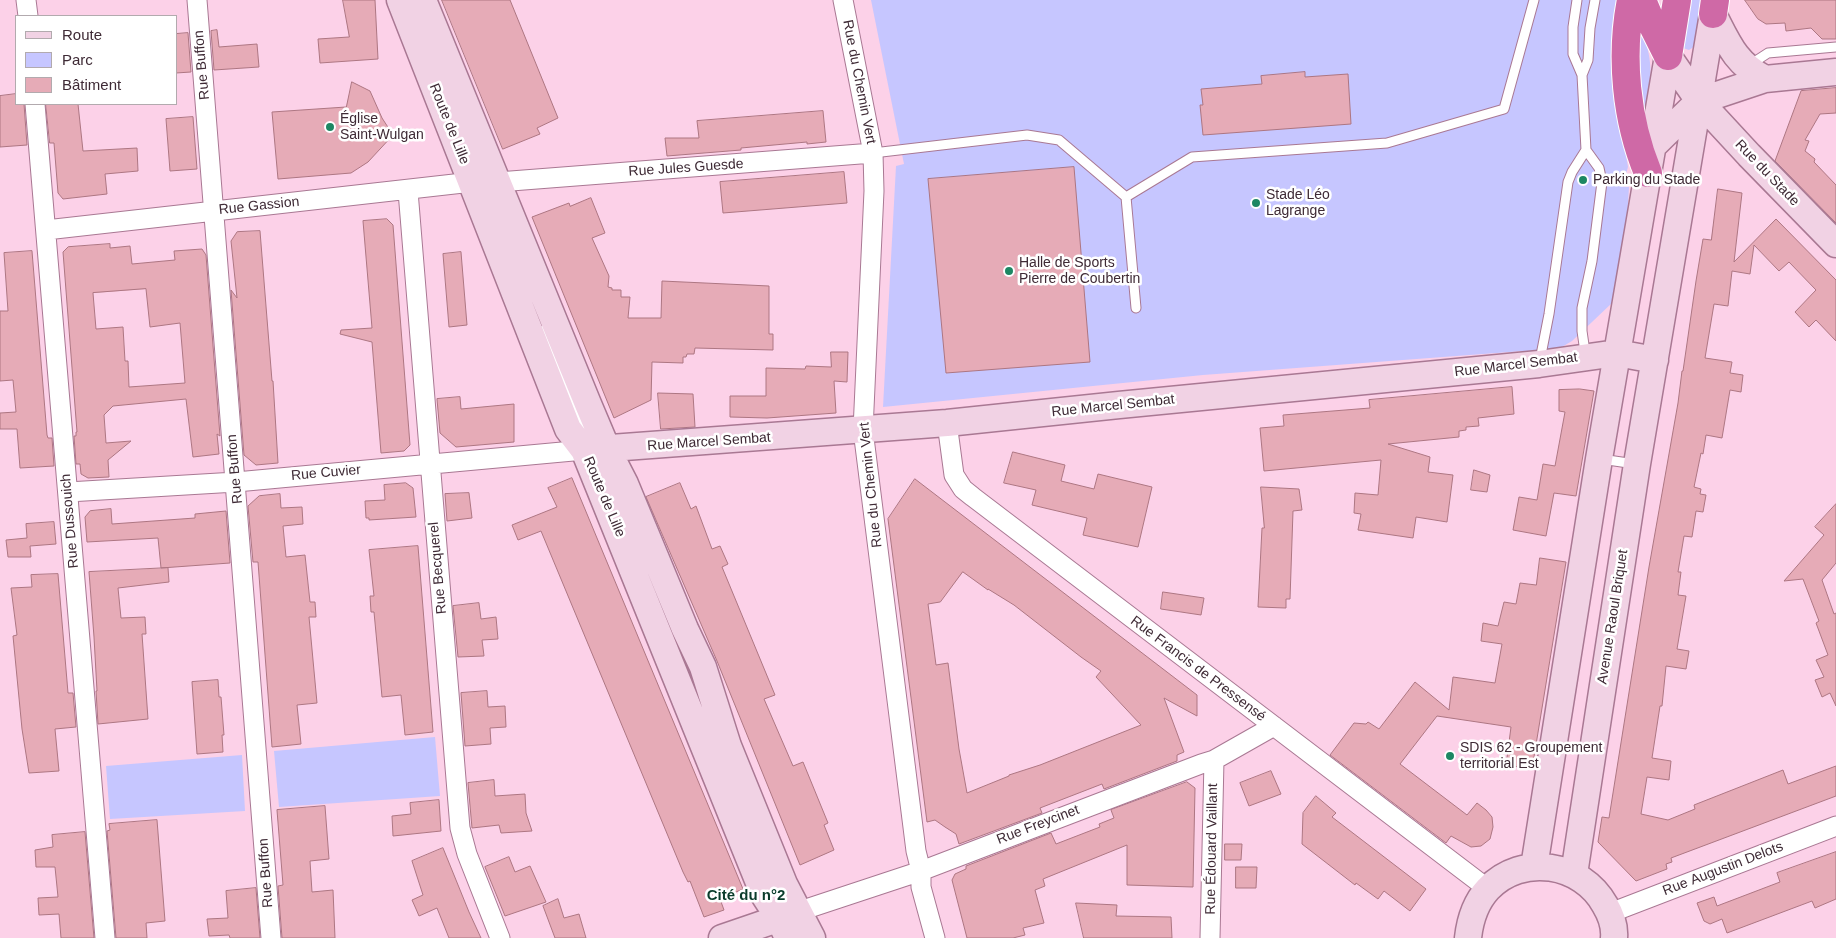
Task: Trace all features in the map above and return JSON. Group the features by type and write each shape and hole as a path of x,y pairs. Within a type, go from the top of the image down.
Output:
{"highway":[{"path":"1631,0 1627,17 1624,62 1639,152 1648,173"},
{"path":"1642,0 1668,56"},
{"path":"1668,56 1677,0"}],"main road":[{"name":"Route de Lille","path":"400,0 568,430 599,455 625,484 685,629 686,664 764,895 784,910 812,938"},
{"name":"Route de Lille","path":"423,0 438,55 498,182 503,200 599,455"},
{"path":"1714,7 1732,50 1750,78"},
{"name":"Avenue Raoul Briquet","path":"1574,874 1637,464 1714,7"},
{"path":"1534,866 1599,459 1668,56"},
{"name":"Rue du Stade","path":"1668,56 1699,101 1836,244"},
{"path":"1653,146 1699,101 1750,78 1836,72"},
{"path":"1617,353 1655,360"},
{"name":"Rue Marcel Sembat","path":"599,455 947,423 1539,364 1617,353"},
{"path":"1468,938 1470,922 1477,905 1488,889 1501,878 1517,870 1534,866 1547,866 1574,874 1589,884 1601,897 1612,926"},
{"path":"722,938 784,910"}],"street":[{"path":"26,0 28,15"},
{"name":"Rue Buffon","path":"197,0 271,938"},
{"name":"Rue du Chemin Vert","path":"843,0 873,153 874,191 863,430 916,851 921,871 921,887 934,938"},
{"name":"Rue Dussouich","path":"35,105 105,938"},
{"name":"Rue Jules Guesde","path":"498,182 873,153"},
{"name":"Rue Gassion","path":"46,230 408,191 472,182"},
{"name":"Rue Becquerel","path":"408,191 460,828 467,854 500,938"},
{"name":"Rue Francis de Pressensé","path":"947,423 954,475 963,489 1488,889"},
{"name":"Rue Cuvier","path":"68,492 236,482 429,464 599,455"},
{"name":"Rue Freycinet","path":"784,910 921,871 1214,760 1274,726"},
{"name":"Rue Édouard Vaillant","path":"1210,938 1214,760"},
{"name":"Rue Augustin Delots","path":"1612,926 1836,826"}],"lane":[{"path":"409,0 425,41 438,55"},
{"path":"1126,197 1192,157 1387,143 1504,109 1534,0"},
{"path":"1578,0 1573,27 1573,54 1582,75 1586,150 1599,168 1602,182 1592,261 1582,308 1582,331 1584,346 1588,356"},
{"path":"1582,75 1588,60 1590,28 1595,0"},
{"path":"1750,78 1768,52 1836,47"},
{"path":"450,128 468,147"},
{"path":"873,153 1027,135 1059,140 1126,197 1136,308"},
{"path":"1539,364 1549,314 1568,182 1586,150"},
{"path":"540,321 582,425 599,455"},
{"path":"1599,459 1637,464"},
{"path":"729,774 784,910 800,938"}],"green space":[{"name":"Stade Léo Lagrange","path":"871,0 1618,0 1613,28 1612,72 1628,167 1626,174 1616,175 1620,186 1629,187 1626,236 1612,303 1572,341 1555,351 1523,351 1203,375 883,407 896,166 904,164"},
{"path":"1688,0 1702,0 1695,46 1689,50 1683,48"},
{"path":"1641,28 1648,49 1650,67 1647,106 1642,107 1635,52"},
{"path":"435,737 440,796 279,807 274,751"},
{"path":"242,755 245,811 110,819 106,766"}],"building":[{"path":"343,0 375,0 378,59 320,63 318,39 349,37"},
{"path":"442,0 510,0 558,118 537,128 540,134 503,149"},
{"path":"1745,0 1836,0 1836,39 1822,39 1811,28 1786,31 1785,23 1766,24 1758,19"},
{"path":"217,30 219,47 257,44 259,67 214,70 211,31"},
{"path":"188,33 191,72 178,73 178,34"},
{"path":"1305,72 1305,77 1348,74 1351,124 1203,135 1200,105 1203,105 1201,89 1262,84 1261,76"},
{"name":"Église Saint-Wulgan","path":"352,82 370,91 382,118 393,135 368,162 351,173 278,179 272,112 346,107"},
{"path":"1836,88 1836,113 1820,114 1805,140 1809,141 1805,151 1815,159 1814,162 1836,185 1836,223 1775,161 1801,91"},
{"path":"15,94 15,105 24,105 27,145 0,147 0,96"},
{"path":"46,105 78,105 83,151 137,148 138,171 105,174 107,194 63,199 58,193 54,143 50,143"},
{"path":"823,111 826,142 807,144 807,142 667,156 665,138 699,138 697,121"},
{"path":"193,117 197,169 170,171 166,119"},
{"name":"Halle de Sports Pierre de Coubertin","path":"1074,167 1090,362 946,373 928,179"},
{"path":"844,172 847,203 723,213 720,182"},
{"path":"1718,189 1742,193 1734,262 1776,219 1836,280 1836,341 1816,320 1809,327 1795,312 1816,290 1789,262 1779,271 1754,245 1750,274 1732,271 1728,306 1714,304 1705,358 1732,362 1730,373 1743,375 1741,392 1730,390 1722,438 1706,435 1703,454 1701,453 1694,487 1701,489 1700,494 1706,495 1703,512 1696,511 1692,537 1684,536 1678,572 1681,572 1678,595 1686,596 1677,649 1689,651 1686,669 1666,666 1662,706 1660,706 1652,758 1671,761 1669,780 1647,777 1641,814 1668,820 1695,809 1694,805 1783,770 1788,784 1836,766 1836,796 1671,858 1672,862 1666,864 1667,869 1636,881 1598,842 1602,817 1609,818 1649,567 1678,403 1703,239 1711,240"},
{"path":"591,198 605,233 592,238 609,276 608,287 612,288 612,290 621,290 621,297 630,297 628,318 661,318 662,281 769,286 769,334 773,334 773,350 695,348 694,354 687,354 686,357 683,357 683,363 652,362 651,400 614,418 532,217 569,203 570,206"},
{"path":"387,219 393,225 410,445 404,451 381,453 372,342 340,334 341,330 372,328 363,221"},
{"path":"260,231 278,463 256,465 244,455 231,290 237,298 231,241 237,232"},
{"path":"110,244 110,248 130,246 132,264 175,260 174,251 202,249 206,255 220,436 217,434 219,454 193,457 186,399 113,406 104,415 106,443 131,441 108,460 109,477 88,478 81,474 80,464 76,464 74,436 76,436 77,432 63,252 68,247","holes":["146,289 150,327 180,323 185,383 129,387 128,361 125,361 123,327 96,329 93,293"]},
{"path":"32,251 47,435 48,438 52,438 54,466 20,468 17,429 0,429 0,413 16,412 13,380 0,381 0,311 8,311 4,253"},
{"path":"461,252 467,325 449,327 443,254"},
{"path":"831,352 848,352 847,382 834,381 836,413 767,418 730,417 730,396 766,396 766,368 805,369 806,366 831,367"},
{"path":"1512,387 1514,414 1478,418 1479,426 1466,427 1466,430 1459,431 1459,437 1388,444 1430,457 1428,472 1453,475 1447,522 1416,517 1413,538 1358,530 1361,514 1354,513 1355,493 1378,495 1381,460 1264,471 1260,428 1284,426 1283,415 1370,408 1369,400"},
{"path":"1580,389 1594,391 1576,496 1554,493 1546,536 1513,530 1519,497 1537,500 1543,464 1555,466 1565,412 1559,411 1559,390"},
{"path":"658,393 693,394 695,427 661,429"},
{"path":"460,397 461,409 514,404 514,442 456,447 440,433 437,399"},
{"path":"1013,452 1065,465 1061,481 1094,489 1098,474 1152,487 1138,547 1083,535 1087,518 1032,505 1036,490 1004,483"},
{"path":"1474,470 1490,475 1487,492 1471,490"},
{"path":"572,478 743,889 720,899 724,910 704,917 690,881 688,882 683,872 541,531 518,540 512,525 557,507 548,488"},
{"path":"915,479 1197,695 1197,716 1164,698 1184,752 1177,755 1177,761 1104,789 1102,784 1040,808 1042,813 959,844 956,834 935,820 927,822 888,519","holes":["963,572 988,590 1014,605 1101,671 1096,677 1141,725 967,793 959,749 948,663 936,665 928,604 940,602"]},
{"path":"406,483 413,488 416,517 369,520 369,518 366,518 365,501 385,500 384,485"},
{"path":"680,483 691,509 696,506 712,549 720,546 728,564 722,567 775,695 764,699 793,766 803,762 828,823 824,825 834,850 800,865 717,661 646,497"},
{"path":"1261,487 1299,489 1302,510 1293,511 1290,599 1286,599 1286,608 1258,607 1262,528 1264,528"},
{"path":"469,493 472,518 447,521 445,494"},
{"path":"280,494 281,508 302,507 303,524 283,526 286,557 305,555 310,602 315,602 316,617 309,617 317,703 297,705 301,744 272,747 258,562 253,562 248,506 259,496"},
{"path":"1836,504 1836,563 1822,580 1834,614 1836,613 1836,706 1830,693 1822,697 1815,680 1824,677 1816,660 1828,655 1816,623 1819,621 1803,579 1784,581 1824,535 1815,527"},
{"path":"111,509 112,524 195,518 195,514 226,511 230,563 161,568 158,538 87,542 85,517 90,511"},
{"path":"54,522 56,544 30,546 31,557 8,557 6,540 27,538 26,524"},
{"path":"418,546 433,732 405,735 401,695 382,697 374,612 371,612 370,596 374,596 369,550"},
{"path":"1540,558 1566,562 1532,769 1506,765 1511,727 1437,716 1400,764 1467,815 1477,803 1492,817 1493,827 1490,839 1481,846 1471,847 1451,836 1446,843 1330,755 1354,723 1366,724 1368,722 1379,729 1415,682 1449,710 1453,677 1495,683 1502,644 1481,641 1483,623 1498,626 1504,602 1516,604 1520,583 1536,585"},
{"path":"168,568 169,582 118,588 121,618 145,617 146,634 142,634 148,719 98,724 89,572"},
{"path":"58,574 68,693 73,693 76,727 55,729 59,771 29,773 22,729 13,636 17,635 11,588 32,587 31,575"},
{"path":"1163,592 1204,598 1201,615 1161,609"},
{"path":"479,603 481,619 496,617 498,639 482,640 484,656 458,657 453,606"},
{"path":"218,680 224,735 222,735 223,752 197,754 192,682"},
{"path":"487,691 488,707 505,706 506,727 490,728 491,744 465,746 461,693"},
{"path":"1271,771 1281,794 1249,806 1240,783"},
{"path":"494,780 495,796 525,794 526,813 532,831 501,833 499,825 472,828 468,783"},
{"path":"1187,782 1195,788 1193,887 1127,885 1127,845 1043,879 1045,886 1035,890 1044,923 1023,928 1025,935 1013,938 967,938 952,880 955,874 966,869 966,866 1051,833 1056,844 1100,827 1099,824 1114,818 1111,810"},
{"path":"1316,796 1336,813 1332,817 1426,889 1410,911 1384,891 1378,899 1356,883 1355,885 1302,844 1303,813"},
{"path":"439,800 441,831 393,836 392,816 411,814 410,803"},
{"path":"325,806 329,859 310,861 312,892 333,890 335,938 282,938 278,886 283,885 277,810"},
{"path":"157,820 165,921 146,923 147,938 116,938 107,831 110,830 109,824"},
{"path":"85,832 94,938 61,938 59,914 39,915 38,898 58,897 55,867 36,867 35,850 53,847 52,835"},
{"path":"1225,844 1242,844 1241,860 1225,860"},
{"path":"443,848 481,938 449,938 437,908 419,916 412,900 423,895 412,861"},
{"path":"1836,852 1836,899 1815,908 1812,901 1727,933 1722,919 1710,924 1704,921 1697,903 1714,897 1717,906 1780,882 1777,873"},
{"path":"509,857 515,872 530,866 546,902 505,916 485,867"},
{"path":"1236,867 1257,867 1256,888 1236,888"},
{"path":"256,888 260,938 230,938 229,935 209,936 207,919 228,918 226,891"},
{"path":"558,899 564,918 579,914 586,938 555,938 543,906"},
{"path":"1076,903 1117,905 1116,916 1171,917 1172,938 1084,938"}],"place":[{"name":"Église Saint-Wulgan","path":"330,127"},
{"name":"Parking du Stade","path":"1583,180"},
{"name":"Stade Léo Lagrange","path":"1256,203"},
{"name":"Halle de Sports Pierre de Coubertin","path":"1009,271"},
{"name":"SDIS 62 - Groupement territorial Est","path":"1450,756"}],"district":[{"name":"Cité du n°2","path":"746,896"}]}
